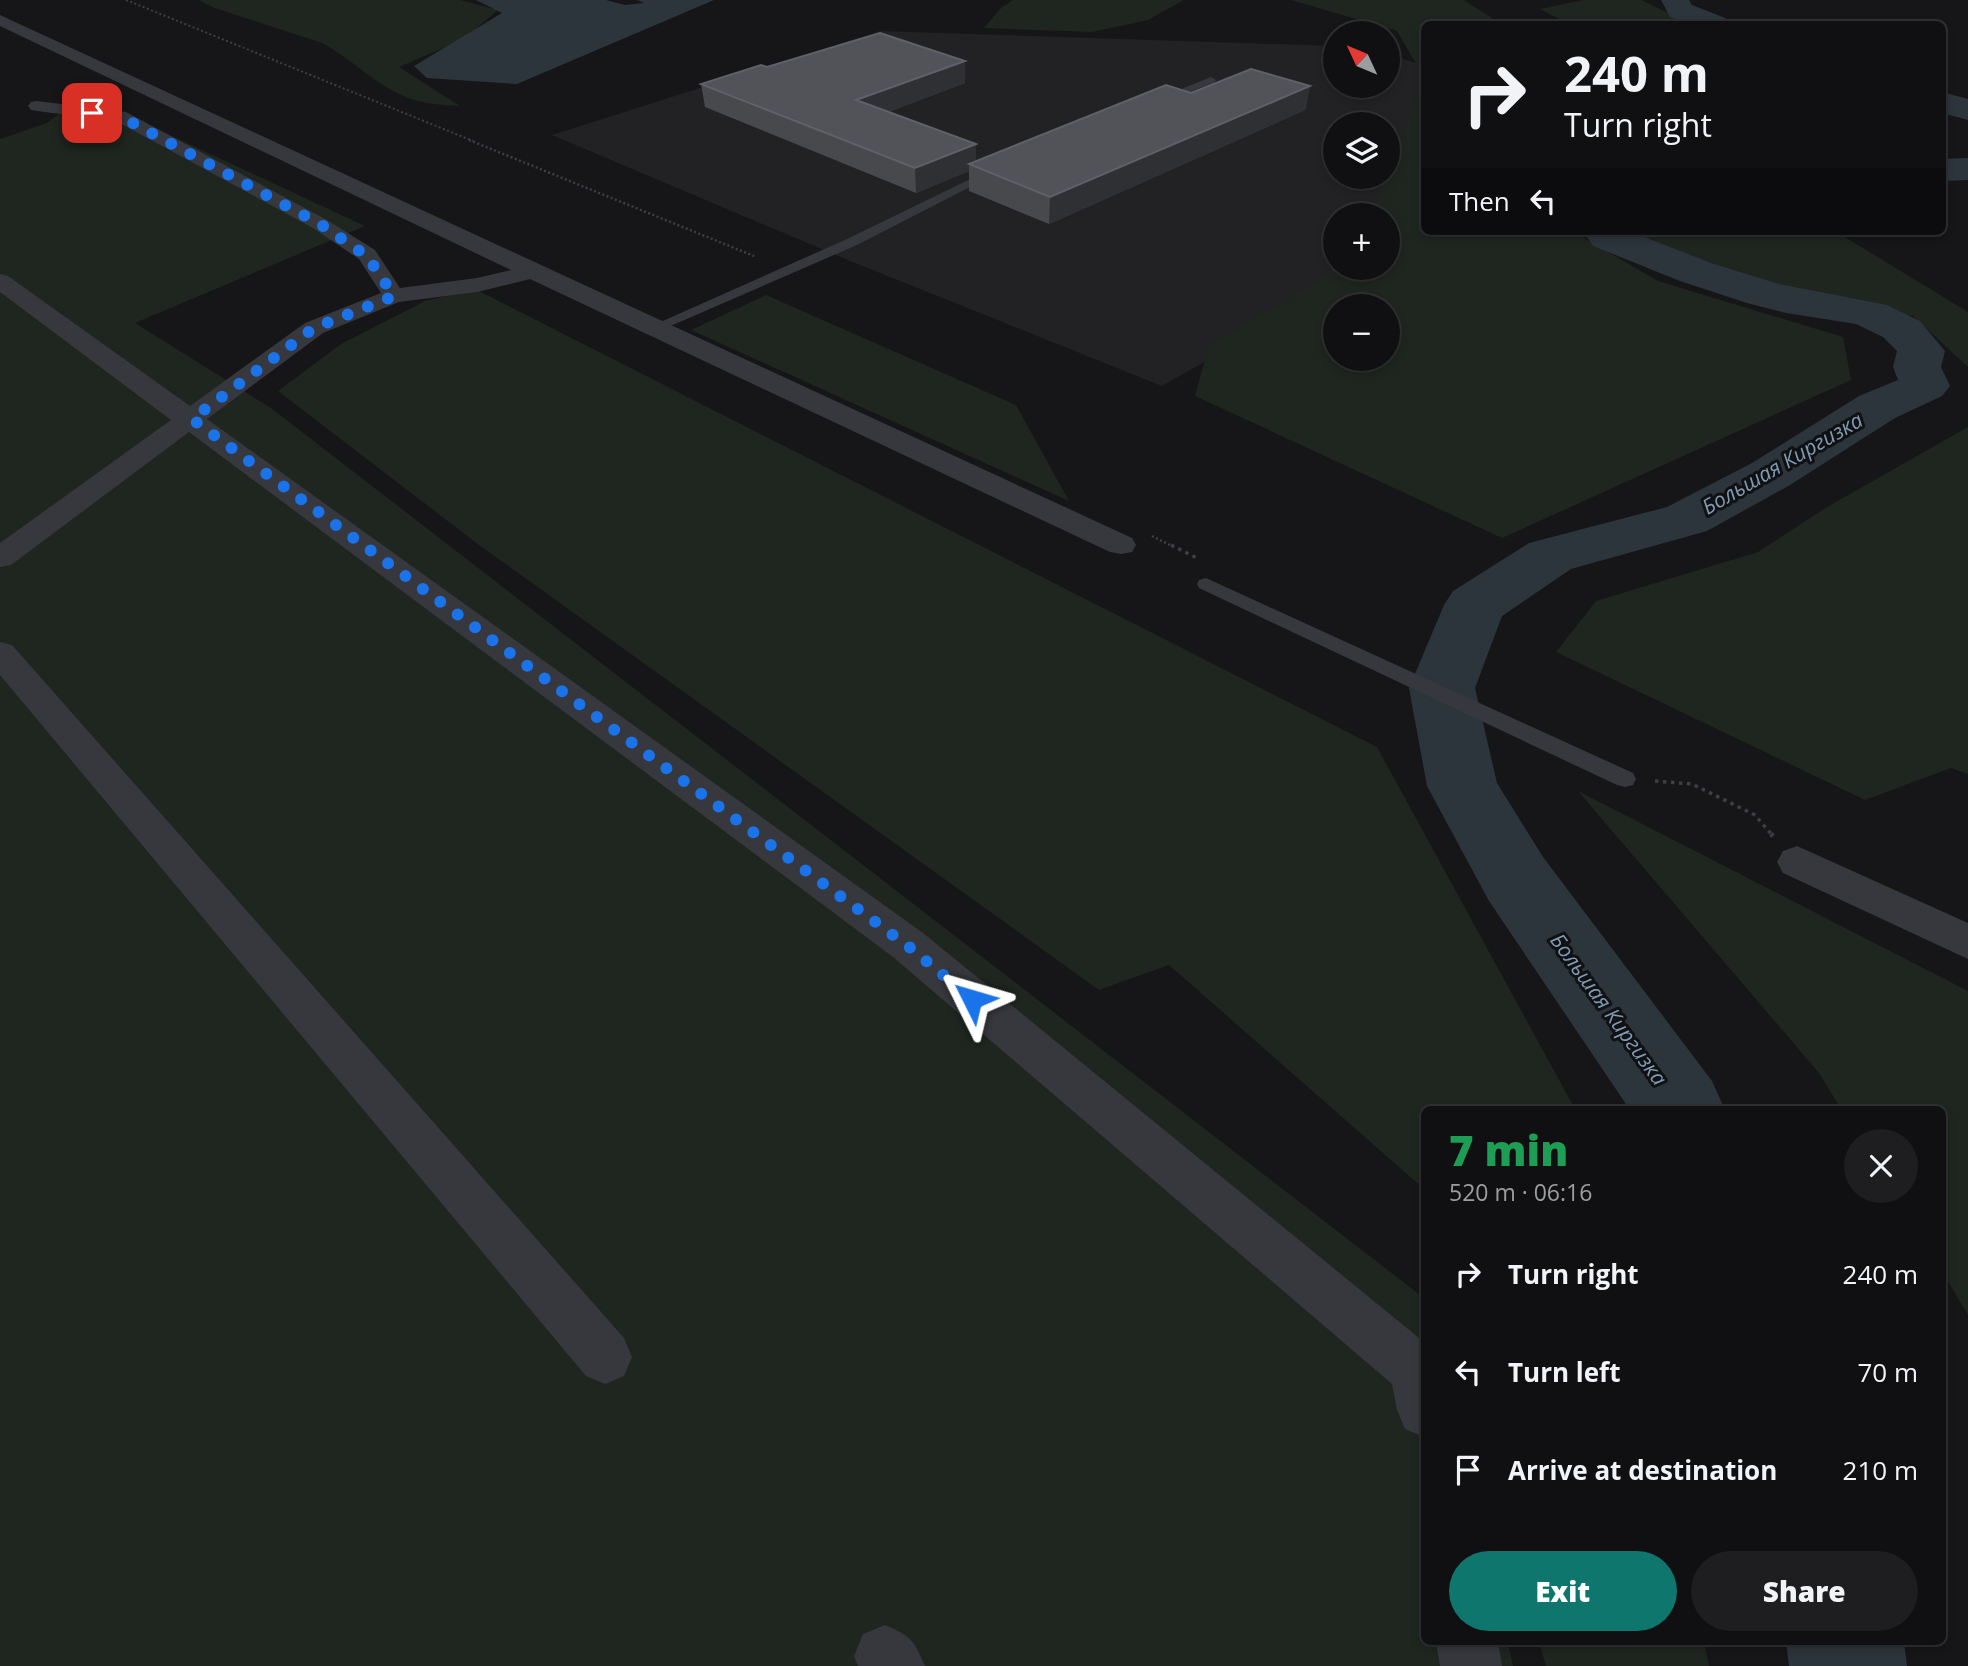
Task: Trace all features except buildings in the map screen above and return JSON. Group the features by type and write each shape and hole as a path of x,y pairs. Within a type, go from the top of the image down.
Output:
{"street":[{"path":"0,20 533,272 1121,545"},
{"path":"37,106 120,116 320,224 367,256 394,296"},
{"path":"0,558 314,328 394,296 477,285 533,272"},
{"path":"0,281 192,419 908,946 1417,1370 1421,1393"},
{"path":"0,653 605,1357"},
{"path":"1797,862 1968,942"},
{"path":"1468,1645 1471,1666"}],"lane":[{"path":"1140,107 1211,80"},
{"path":"654,328 852,242 1004,167"},
{"path":"1206,584 1625,779"}],"path":[{"path":"126,0 788,270"},
{"path":"1121,545 1152,536 1197,556 1206,584"},
{"path":"1625,779 1692,784 1755,815 1797,862"}],"shaded area":[{"path":"199,0 460,0 498,10 462,40 399,67 460,106 426,103 406,97 384,86 322,43 212,7"},
{"path":"476,0 606,0 625,5 644,3 637,0 714,0 517,84 427,78 414,66 502,13"},
{"path":"1013,0 1184,0 1148,20 1092,32 984,28 1002,7"},
{"path":"1291,0 1464,0 1496,21 1421,21 1421,72 1400,36 1400,21 1363,21"},
{"path":"1583,0 1641,0 1686,21 1563,21 1540,9"},
{"path":"880,31 1323,46 1323,98 1400,98 1400,58 1421,64 1421,115 1400,172 1400,112 1323,112 1323,189 1394,189 1388,203 1323,203 1323,280 1348,280 1162,386 850,261 552,135"},
{"path":"1421,85 1421,235 1579,235 1658,281 1843,337 1851,380 1502,538 1195,396 1209,345 1323,279 1400,280 1400,203 1376,203 1381,189 1400,189 1400,139"},
{"path":"84,95 365,226 135,323 271,408 1421,1296 1421,1645 1509,1645 1513,1666 0,1666 0,139 47,123"},
{"path":"1633,235 1842,235 1968,312 1968,367 1913,316 1819,300 1651,247"},
{"path":"475,289 1377,747 1573,1106 1421,1106 1421,1186 1169,965 1099,990 479,545 278,391 341,344 425,301"},
{"path":"766,295 1016,405 1069,501 691,330"},
{"path":"1968,427 1968,774 1951,768 1865,800 1556,652 1596,601 1758,552 1827,507"},
{"path":"1578,791 1968,991 1968,1315 1946,1278 1946,1106 1839,1106 1819,1073"},
{"path":"1540,1645 1705,1645 1709,1666 1546,1666"}],"waterway":[{"name":"Большая Киргизка","path":"1675,0 1680,11 1707,21"},
{"name":"Большая Киргизка","path":"1946,103 1968,110"},
{"name":"Большая Киргизка","path":"1946,170 1968,169"},
{"name":"Большая Киргизка","path":"1608,235 1673,264 1763,294 1859,311 1888,321 1908,335 1921,351 1917,367 1925,386 1877,407 1771,474 1687,519 1550,556 1475,605 1442,688 1462,786 1516,879 1678,1106"},
{"name":"Большая Киргизка","path":"1845,1645 1848,1666"}],"route":[{"path":"92,113 120,116 320,224 367,256 394,296 314,328 192,419 908,946 972,999"}]}
